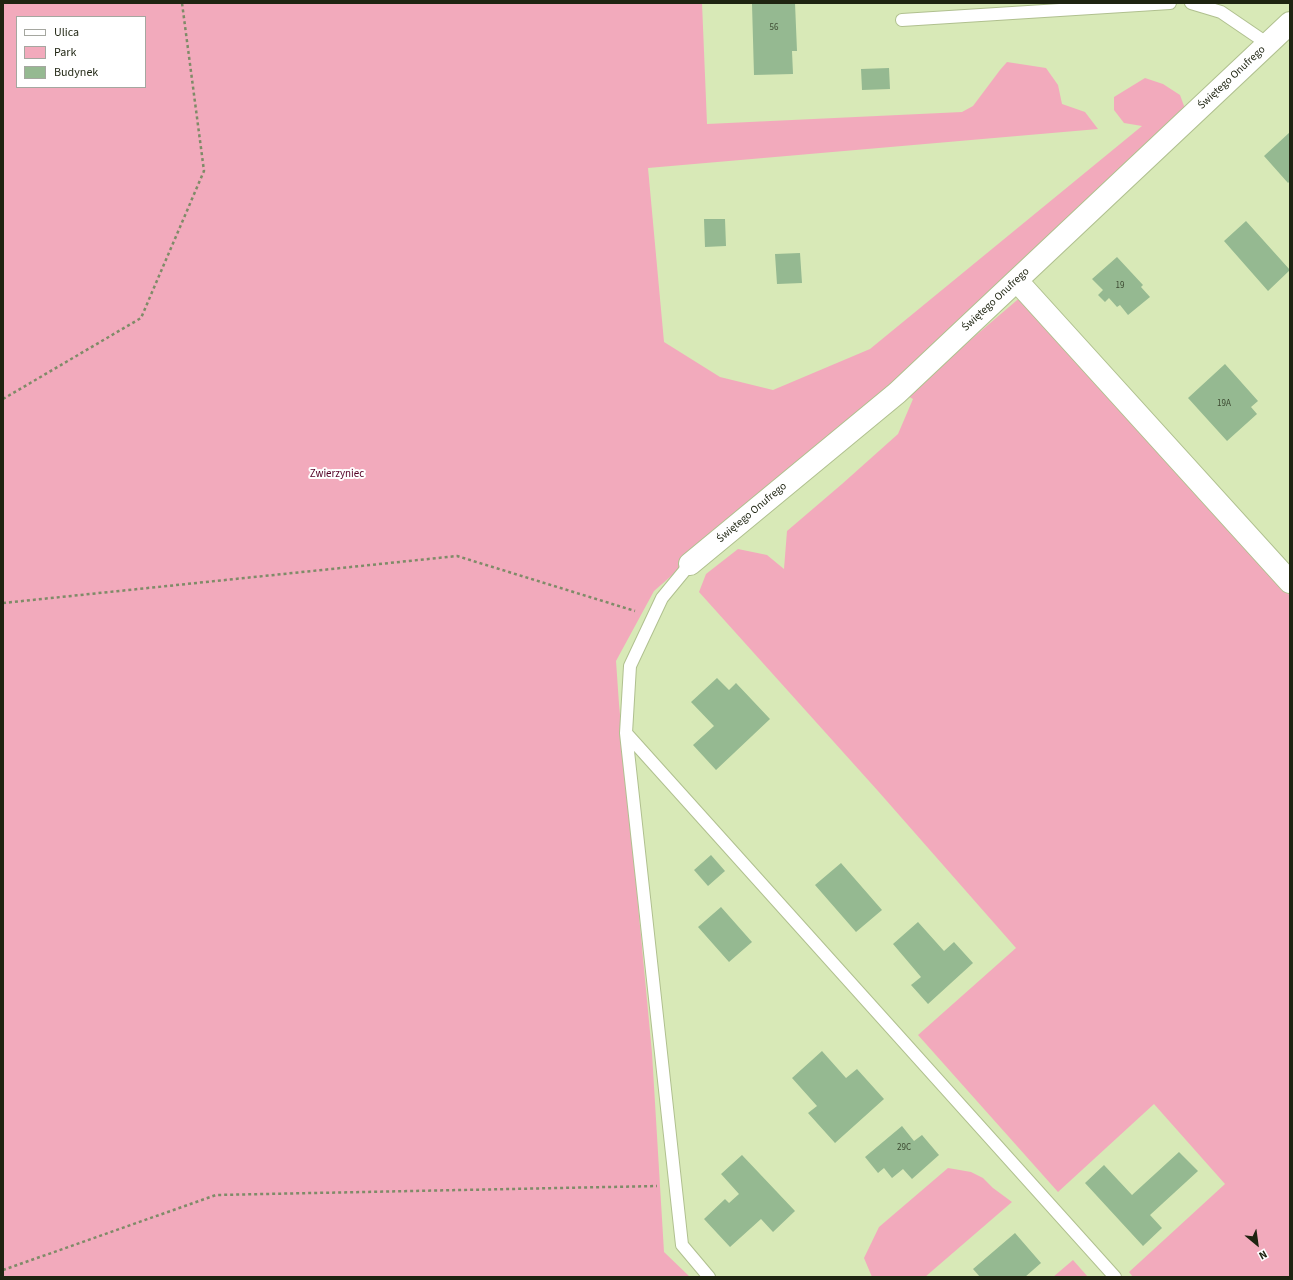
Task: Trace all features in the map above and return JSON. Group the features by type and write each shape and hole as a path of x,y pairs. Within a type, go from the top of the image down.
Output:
{"street":[{"name":"Świętego Onufrego","path":"690,564 897,393 1290,23"},
{"path":"1016,281 1290,582"}],"lane":[{"path":"902,20 1170,3"},
{"path":"1192,3 1221,12 1268,44"},
{"path":"690,564 662,598 630,666 626,733 682,1245 709,1277"},
{"path":"626,733 1115,1277"}],"path":[{"path":"3,399 141,318 204,171 182,3"},
{"path":"3,603 457,556 653,616"},
{"path":"3,1270 216,1195 675,1185"}],"green space":[{"name":"Zwierzyniec","path":"3,3 702,3 707,124 962,112 973,106 1007,62 1046,68 1058,85 1062,104 1085,112 1098,129 648,168 664,342 720,377 773,390 870,349 1142,126 1124,123 1114,110 1114,97 1145,78 1163,84 1180,95 1187,114 913,365 654,591 616,661 652,1053 664,1252 690,1277 3,1277"},
{"path":"1023,295 1290,596 1290,1277 1133,1277 1129,1272 1225,1184 1154,1104 1058,1192 918,1035 1016,948 878,791 699,592 706,574 738,549 767,555 784,569 787,531 898,434 913,399 906,395"},
{"path":"948,1168 971,1172 983,1178 993,1188 1012,1202 925,1277 872,1277 864,1258 879,1227"},
{"path":"1073,1260 1088,1277 1053,1277"}],"building":[{"path":"795,3 797,51 792,51 793,74 754,75 752,4"},
{"path":"889,68 890,89 862,90 861,69"},
{"path":"1290,132 1290,181 1288,183 1264,156"},
{"path":"704,219 725,219 726,246 705,247"},
{"path":"1246,221 1290,270 1268,291 1224,241"},
{"path":"800,253 802,283 777,284 775,254"},
{"path":"1117,257 1143,285 1141,287 1150,297 1128,315 1120,305 1117,307 1109,298 1105,302 1098,295 1103,290 1092,279"},
{"path":"1225,364 1258,401 1251,407 1257,414 1227,441 1188,398"},
{"path":"717,678 729,690 736,683 770,719 716,770 693,745 714,726 691,702"},
{"path":"711,855 725,871 708,886 694,870"},
{"path":"841,863 882,910 856,932 815,885"},
{"path":"721,907 752,942 729,962 698,927"},
{"path":"918,922 944,951 954,942 973,963 928,1004 911,985 921,977 893,944"},
{"path":"822,1051 846,1078 857,1069 884,1099 835,1143 808,1113 817,1106 792,1078"},
{"path":"902,1126 914,1141 922,1135 939,1155 912,1179 903,1169 892,1178 884,1168 878,1173 865,1157"},
{"path":"1179,1152 1198,1171 1150,1215 1162,1228 1143,1246 1085,1183 1104,1165 1132,1195"},
{"path":"742,1155 795,1211 773,1232 761,1219 730,1247 704,1219 725,1199 729,1203 739,1194 721,1174"},
{"path":"1015,1233 1041,1263 1025,1277 980,1277 973,1269"}]}
